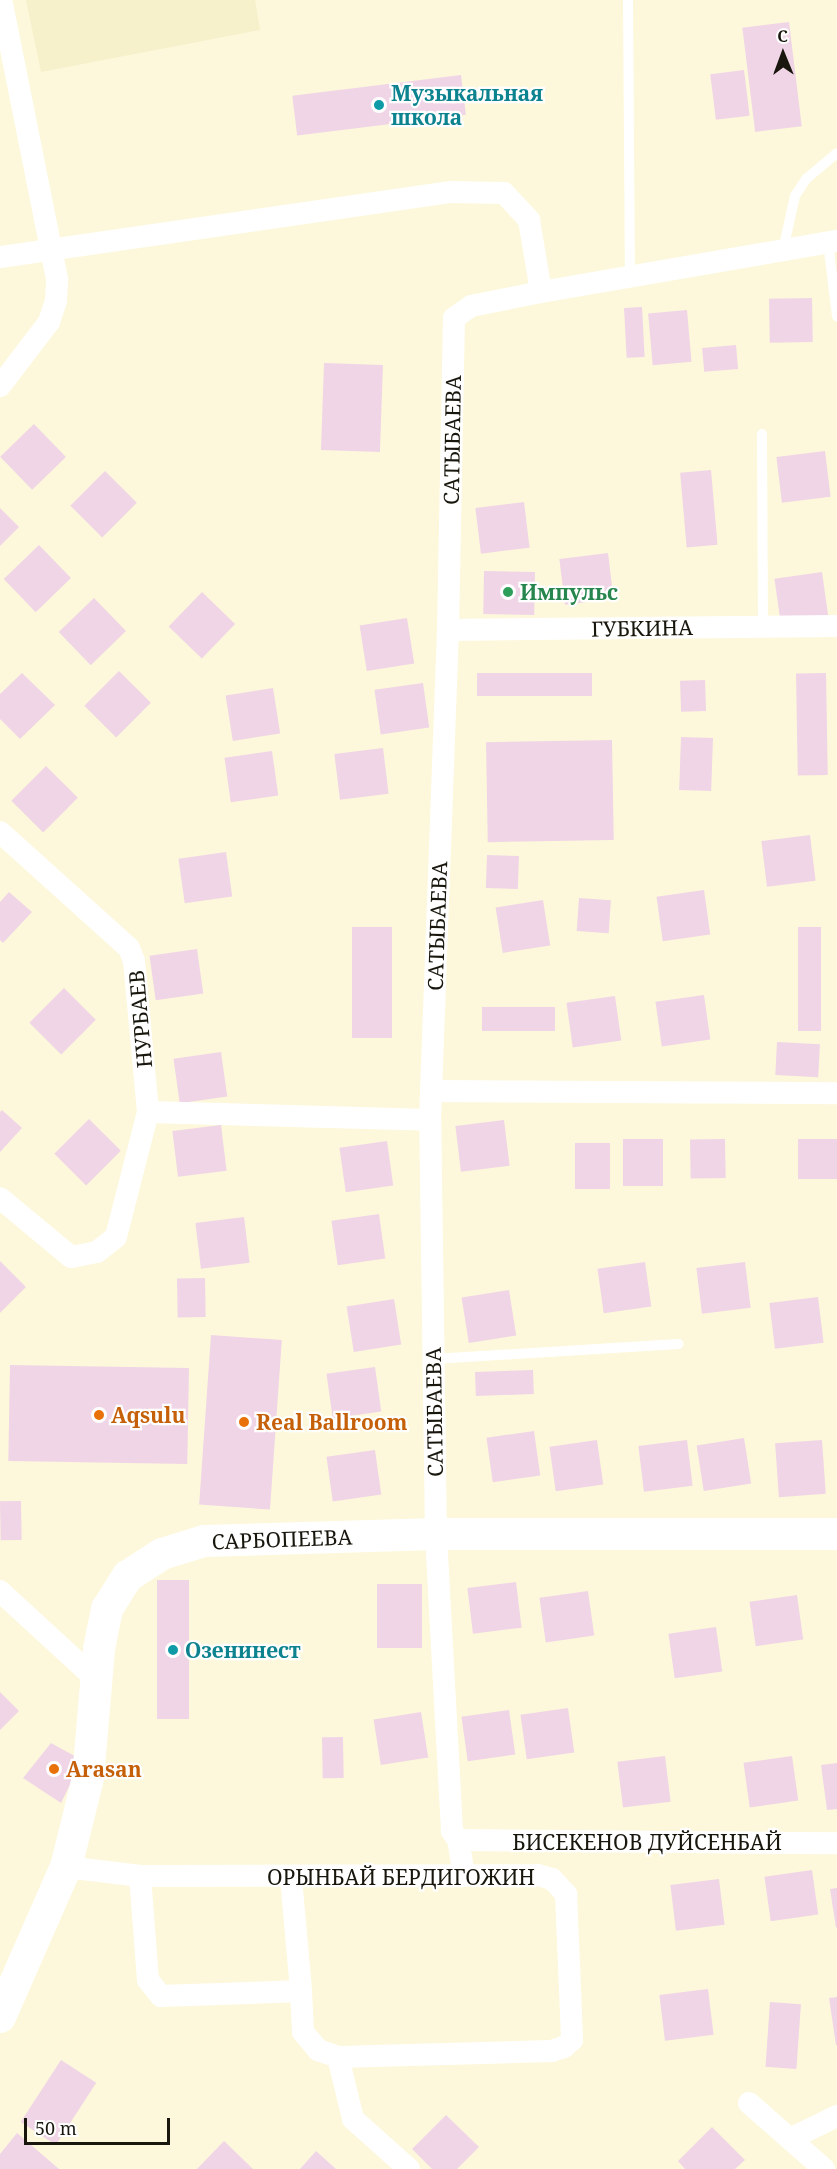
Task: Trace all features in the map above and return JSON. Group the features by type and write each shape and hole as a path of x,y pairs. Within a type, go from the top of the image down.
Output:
{"street":[{"path":"0,386 49,322 57,290 52,250 1,0"},
{"path":"0,257 451,192 504,193 529,220 541,292 832,242"},
{"name":"САТЫБАЕВА","path":"464,1876 458,1840 452,1831 436,1534 430,1120 448,630 454,318 471,306 541,292"},
{"name":"ГУБКИНА","path":"448,630 837,626"},
{"name":"НУРБАЕВ","path":"0,832 129,948 134,960 148,1112 116,1237 97,1252 71,1257 0,1198"},
{"path":"431,1091 837,1093"},
{"path":"148,1112 430,1120"},
{"name":"САРБОПЕЕВА","path":"4,1997 66,1867 88,1778 107,1609 128,1576 162,1554 204,1541 436,1534 837,1534"},
{"path":"0,1591 37,1621 98,1681"},
{"name":"БИСЕКЕНОВ ДУЙСЕНБАЙ","path":"458,1840 837,1843"},
{"name":"ОРЫНБАЙ БЕРДИГОЖИН","path":"66,1867 140,1876 291,1878 538,1875 552,1879 566,1894 572,2040 552,2051 338,2057"},
{"path":"140,1876 148,1980 161,1996 301,1991"},
{"path":"291,1878 303,2032 318,2050 338,2057 353,2120 409,2169"},
{"path":"749,2103 824,2169"},
{"path":"790,2139 837,2116"}],"lane":[{"path":"628,0 630,276"},
{"path":"783,250 795,196 806,179 837,153"},
{"path":"832,242 837,315"},
{"path":"762,434 763,627"},
{"path":"433,1359 679,1344"}],"shaded area":[{"path":"26,0 255,0 260,30 41,72"}],"building":[{"path":"789,22 802,126 755,132 742,28"},
{"path":"744,70 750,116 716,120 710,74"},
{"name":"Музыкальная школа","path":"461,75 466,115 297,135 292,96"},
{"path":"812,298 813,342 770,343 769,299"},
{"path":"642,307 645,357 627,358 624,308"},
{"path":"687,310 692,362 653,365 648,313"},
{"path":"736,345 738,369 704,372 702,348"},
{"path":"324,363 383,365 380,452 321,450"},
{"path":"34,424 66,457 32,490 0,457"},
{"path":"825,451 831,497 782,503 776,457"},
{"path":"711,470 718,545 687,547 680,473"},
{"path":"105,471 137,503 102,537 70,506"},
{"path":"524,502 530,548 481,554 475,508"},
{"path":"0,508 19,527 0,546"},
{"path":"39,545 71,578 36,612 4,579"},
{"path":"608,553 614,599 565,605 559,559"},
{"name":"Импульс","path":"484,571 535,572 534,615 483,614"},
{"path":"822,572 828,617 781,623 774,579"},
{"path":"202,592 235,624 202,658 169,627"},
{"path":"94,598 126,631 91,665 59,632"},
{"path":"407,618 414,663 367,671 360,626"},
{"path":"119,671 151,703 116,737 84,706"},
{"path":"22,673 55,705 20,739 0,719 0,694"},
{"path":"477,673 592,673 592,696 477,696"},
{"path":"826,673 828,775 798,776 796,674"},
{"path":"705,680 706,711 681,712 680,681"},
{"path":"423,683 429,728 381,734 374,690"},
{"path":"273,688 280,733 233,741 226,696"},
{"path":"681,737 713,738 711,791 679,790"},
{"path":"612,740 614,840 488,842 486,742"},
{"path":"383,748 389,794 340,800 334,754"},
{"path":"272,751 278,796 231,802 224,758"},
{"path":"46,766 78,798 43,832 11,801"},
{"path":"810,835 816,881 767,887 761,841"},
{"path":"226,852 232,897 185,903 178,859"},
{"path":"487,855 519,856 518,889 486,888"},
{"path":"704,890 710,935 663,941 656,897"},
{"path":"9,892 32,912 3,943 0,940 0,902"},
{"path":"579,898 611,900 609,933 577,931"},
{"path":"543,900 550,945 503,953 496,908"},
{"path":"352,927 392,927 392,1038 352,1038"},
{"path":"798,927 821,927 821,1031 798,1031"},
{"path":"197,949 203,994 156,1000 149,956"},
{"path":"64,988 96,1020 61,1054 29,1023"},
{"path":"704,995 710,1040 662,1046 655,1002"},
{"path":"615,996 621,1041 573,1047 566,1003"},
{"path":"482,1007 555,1007 555,1031 482,1031"},
{"path":"777,1042 820,1044 818,1077 775,1075"},
{"path":"221,1052 227,1097 180,1103 173,1059"},
{"path":"2,1110 22,1128 0,1152 0,1112"},
{"path":"89,1119 121,1151 86,1185 54,1154"},
{"path":"504,1120 510,1166 461,1172 455,1126"},
{"path":"221,1125 227,1171 178,1177 172,1131"},
{"path":"623,1139 663,1139 663,1186 623,1186"},
{"path":"725,1139 726,1178 691,1179 690,1140"},
{"path":"798,1139 837,1139 837,1179 798,1179"},
{"path":"387,1141 393,1186 346,1192 339,1148"},
{"path":"575,1143 610,1143 610,1189 575,1189"},
{"path":"379,1214 385,1259 338,1265 331,1221"},
{"path":"244,1217 250,1263 201,1269 195,1223"},
{"path":"0,1261 26,1287 0,1313"},
{"path":"645,1262 651,1307 604,1313 597,1269"},
{"path":"745,1262 751,1308 702,1314 696,1268"},
{"path":"177,1278 205,1278 206,1317 178,1317"},
{"path":"509,1290 516,1335 469,1343 462,1298"},
{"path":"818,1297 824,1343 775,1349 769,1303"},
{"path":"394,1299 401,1344 354,1352 347,1307"},
{"name":"Real Ballroom","path":"211,1335 282,1340 270,1510 199,1505"},
{"name":"Aqsulu","path":"10,1365 189,1368 187,1464 8,1461"},
{"path":"375,1367 381,1412 333,1418 326,1374"},
{"path":"533,1370 534,1394 476,1396 475,1372"},
{"path":"534,1431 540,1476 493,1482 486,1438"},
{"path":"744,1438 751,1483 704,1491 697,1446"},
{"path":"597,1440 603,1485 556,1491 549,1447"},
{"path":"687,1440 693,1486 644,1492 638,1446"},
{"path":"822,1440 826,1494 779,1497 775,1443"},
{"path":"375,1450 381,1495 333,1501 326,1457"},
{"path":"0,1501 21,1501 22,1540 1,1540"},
{"name":"Озенинест","path":"157,1580 189,1580 189,1719 157,1719"},
{"path":"516,1582 522,1628 473,1634 467,1588"},
{"path":"377,1584 422,1584 422,1648 377,1648"},
{"path":"588,1591 594,1636 546,1642 539,1598"},
{"path":"797,1595 803,1640 756,1646 749,1602"},
{"path":"716,1627 722,1672 675,1678 668,1634"},
{"path":"0,1692 19,1711 0,1730"},
{"path":"568,1708 574,1753 527,1759 520,1715"},
{"path":"509,1710 515,1755 468,1761 461,1717"},
{"path":"421,1712 428,1757 381,1765 374,1720"},
{"path":"322,1737 343,1737 344,1778 323,1778"},
{"name":"Arasan","path":"51,1743 82,1760 61,1803 23,1778"},
{"path":"665,1756 671,1802 623,1808 617,1762"},
{"path":"792,1756 798,1801 750,1807 743,1763"},
{"path":"837,1763 837,1809 827,1810 821,1765"},
{"path":"812,1870 818,1915 771,1921 764,1877"},
{"path":"719,1879 725,1925 676,1931 670,1885"},
{"path":"837,1888 837,1927 836,1928 830,1889"},
{"path":"708,1989 714,2035 665,2041 659,1995"},
{"path":"837,1997 837,2045 836,2045 829,1998"},
{"path":"770,2002 801,2004 796,2069 765,2067"},
{"path":"61,2060 96,2083 56,2145 21,2122"},
{"path":"446,2115 479,2147 457,2169 432,2169 412,2149"},
{"path":"712,2127 745,2160 735,2169 685,2169 678,2161"},
{"path":"17,2133 59,2169 0,2169 0,2154"},
{"path":"224,2141 253,2169 197,2169"},
{"path":"316,2151 336,2169 300,2169"}],"place":[{"name":"Музыкальная школа","path":"379,105"},
{"name":"Импульс","path":"508,592"},
{"name":"Aqsulu","path":"99,1415"},
{"name":"Real Ballroom","path":"244,1422"},
{"name":"Озенинест","path":"173,1650"},
{"name":"Arasan","path":"54,1769"}]}
